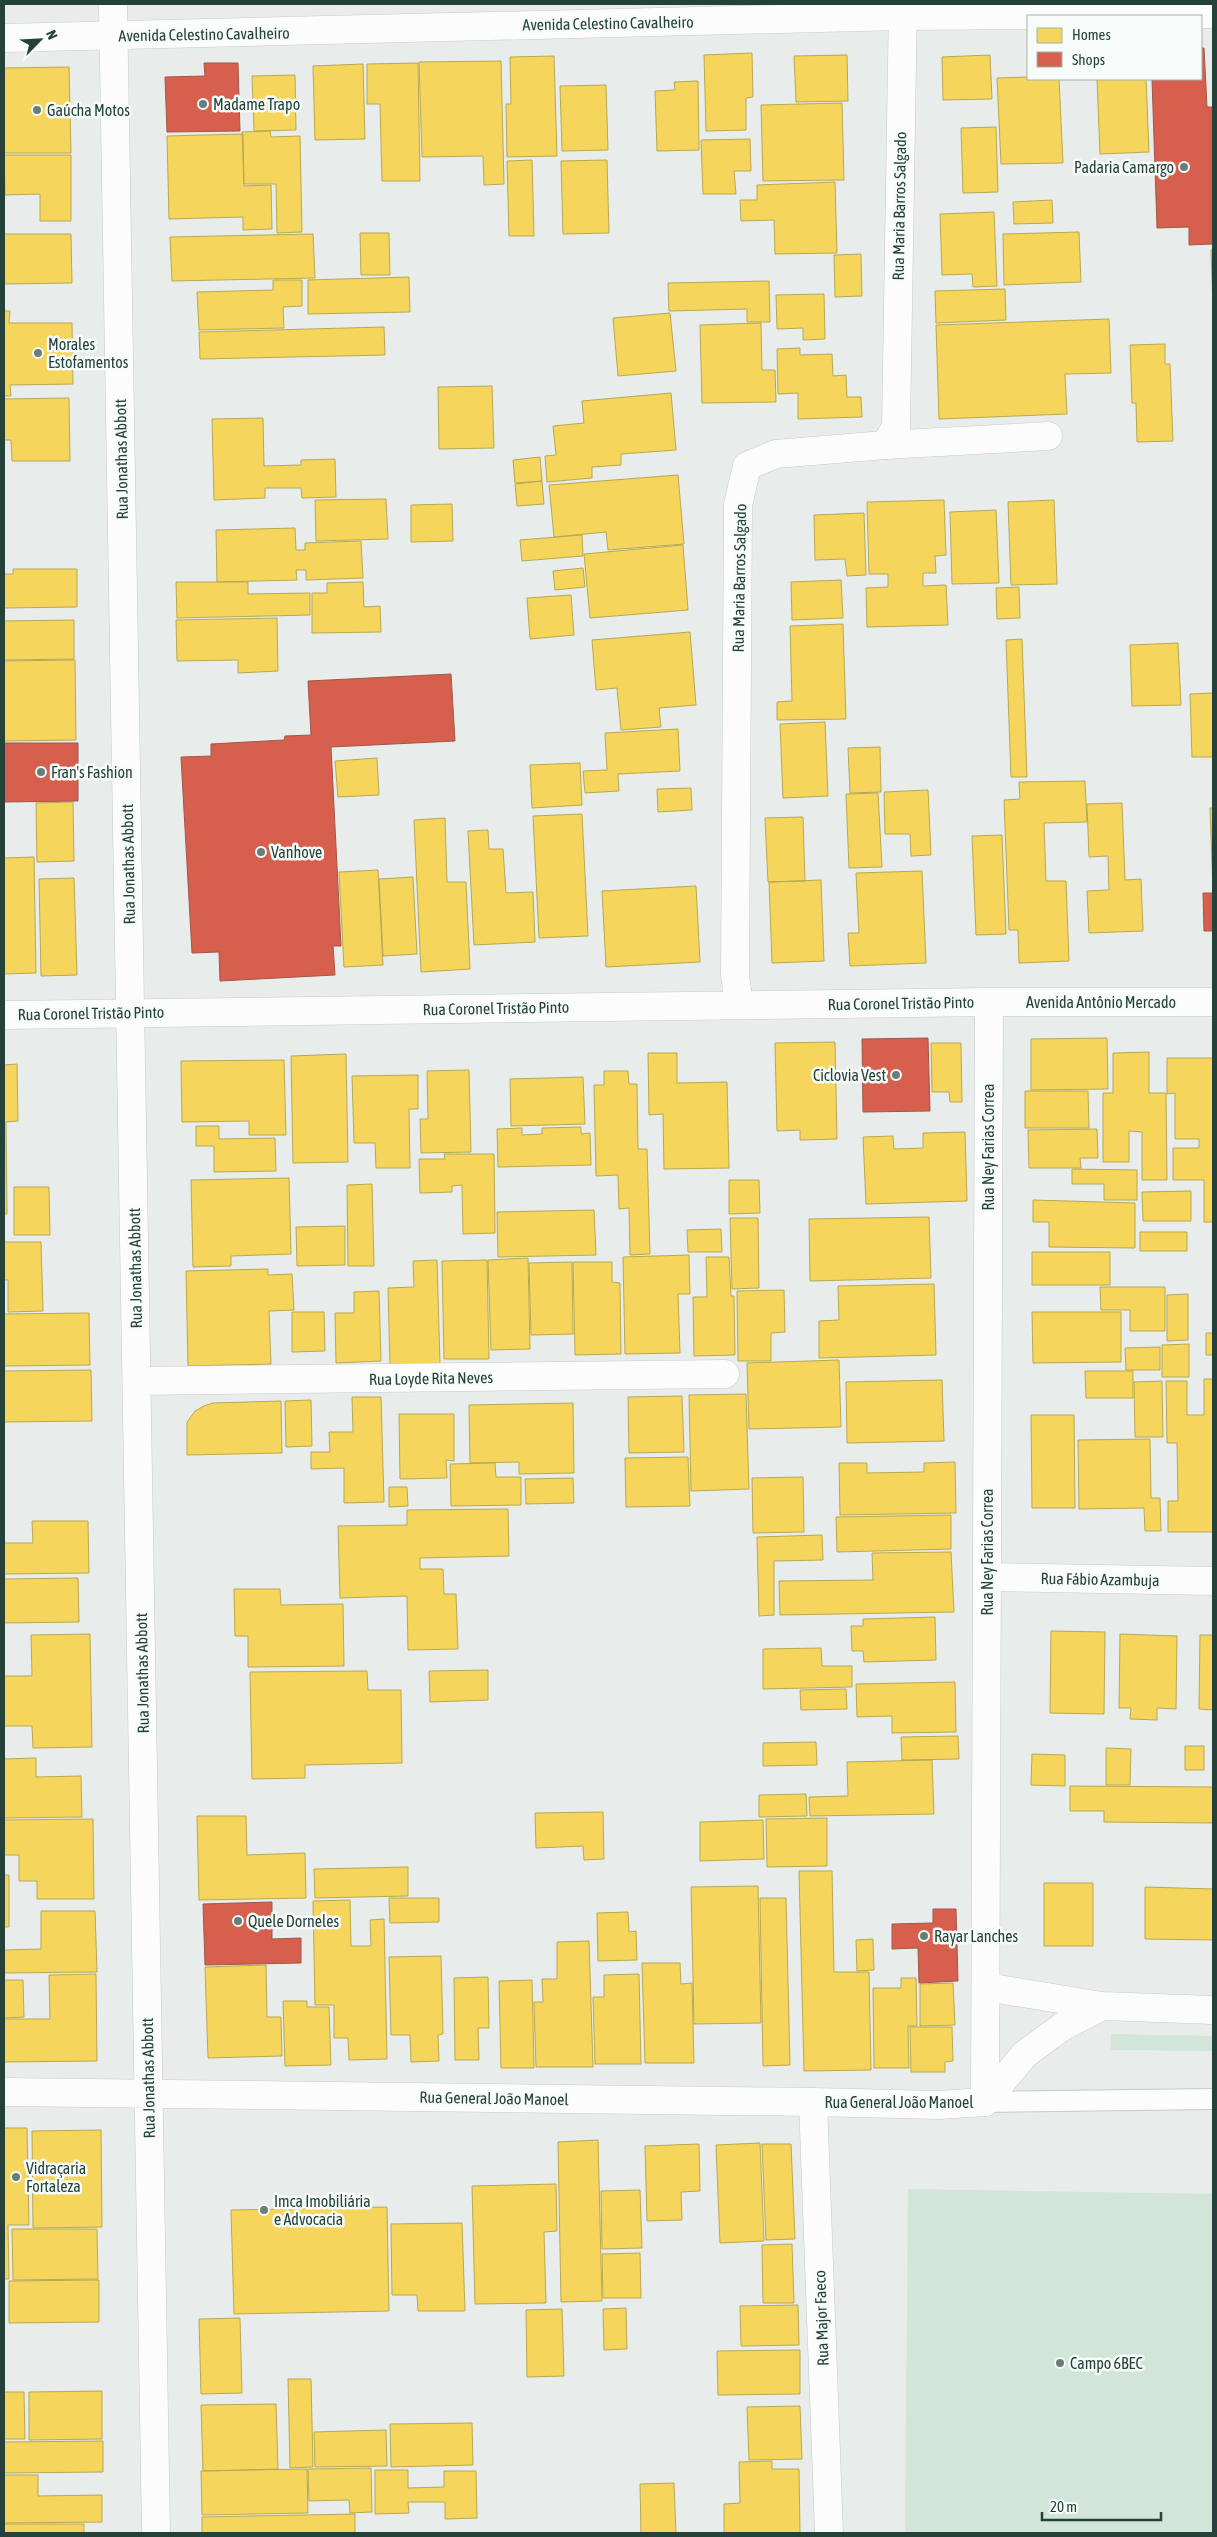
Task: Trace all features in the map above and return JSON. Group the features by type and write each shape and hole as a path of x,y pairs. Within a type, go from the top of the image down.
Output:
{"street":[{"name":"Rua Jonathas Abbott","path":"114,4 156,2533"},
{"name":"Avenida Celestino Cavalheiro","path":"4,38 902,10 1213,14"},
{"name":"Rua Maria Barros Salgado","path":"739,1005 735,975 738,505 747,466 776,454 884,445 896,427 902,10"},
{"path":"884,445 1048,436"},
{"name":"Rua Coronel Tristão Pinto","path":"4,1015 988,1002"},
{"name":"Avenida Antônio Mercado","path":"988,1002 1213,1002"},
{"name":"Rua Ney Farias Correa","path":"984,2102 986,1987 988,1002"},
{"name":"Rua Loyde Rita Neves","path":"137,1381 725,1374"},
{"name":"Rua Fábio Azambuja","path":"987,1577 1213,1581"},
{"name":"Rua General João Manoel","path":"986,1987 1102,2006 1213,2010"},
{"name":"Rua General João Manoel","path":"4,2092 939,2105 984,2102 1025,2054 1062,2027 1102,2006"},
{"name":"Rua Major Faeco","path":"813,2102 829,2533"}],"lane":[{"name":"Rua General João Manoel","path":"984,2102 1213,2099"}],"green space":[{"path":"1111,2034 1213,2036 1213,2051 1111,2050"},
{"name":"Campo 6BEC","path":"908,2189 1213,2194 1213,2533 905,2533"}],"building: Homes":[{"path":"752,53 753,97 746,98 746,130 706,131 704,55"},
{"path":"847,55 848,101 796,102 794,56"},
{"path":"990,55 992,99 943,100 942,57"},
{"path":"554,56 557,156 507,157 506,104 511,104 510,57"},
{"path":"501,61 504,184 484,185 483,156 422,157 419,62"},
{"path":"418,63 420,181 382,181 380,104 367,104 367,64"},
{"path":"363,64 365,139 315,140 313,66"},
{"name":"Gaúcha Motos","path":"69,67 71,153 4,153 4,68"},
{"path":"295,75 296,130 254,131 252,76"},
{"path":"1027,77 1027,80 1059,80 1063,163 1001,164 997,78"},
{"path":"1097,80 1146,80 1149,152 1100,154"},
{"path":"698,81 699,150 657,151 655,91 675,90 674,82"},
{"path":"606,85 608,150 562,151 560,86"},
{"path":"842,103 844,180 763,181 761,105"},
{"path":"996,127 998,192 963,193 961,128"},
{"path":"270,131 271,137 300,136 302,232 277,233 276,184 244,184 242,132"},
{"path":"243,134 244,186 271,185 272,229 243,230 243,217 169,219 167,136"},
{"path":"750,139 751,171 734,171 736,194 703,194 701,140"},
{"path":"4,155 71,155 71,221 40,221 40,194 5,195"},
{"path":"532,160 534,236 509,236 507,161"},
{"path":"607,160 609,233 563,234 561,161"},
{"path":"835,182 837,253 775,254 774,220 741,221 740,200 757,200 757,185"},
{"path":"1052,200 1053,223 1014,224 1013,202"},
{"path":"994,212 997,286 973,287 972,274 942,275 940,214"},
{"path":"1079,232 1081,282 1004,285 1003,234"},
{"path":"360,233 389,233 390,275 361,275"},
{"path":"4,234 71,234 72,283 4,284"},
{"path":"313,234 315,278 172,281 170,237"},
{"path":"1211,250 1213,250 1213,307"},
{"path":"861,254 862,296 835,297 834,255"},
{"path":"409,277 410,312 308,314 308,280"},
{"path":"273,280 302,280 302,306 283,307 284,328 199,330 197,292 273,290"},
{"path":"769,281 770,322 747,322 747,309 669,311 668,283"},
{"path":"1005,289 1006,320 936,323 935,291"},
{"path":"824,294 825,339 803,340 803,328 777,329 776,295"},
{"name":"Morales Estofamentos","path":"4,311 10,311 9,323 72,323 73,384 10,385 11,396 4,396"},
{"path":"670,313 676,371 618,376 613,318"},
{"path":"1109,319 1111,373 1065,374 1067,414 939,419 936,325"},
{"path":"761,323 762,370 775,370 776,402 702,403 700,325"},
{"path":"384,327 385,355 200,359 199,332"},
{"path":"1165,344 1165,364 1170,364 1173,441 1137,442 1136,403 1132,403 1130,345"},
{"path":"800,348 800,355 832,354 833,376 846,375 847,397 861,397 862,417 798,419 798,393 778,394 777,349"},
{"path":"492,386 494,448 439,449 438,387"},
{"path":"671,393 676,450 621,454 621,465 592,467 592,478 547,482 545,456 556,455 553,426 584,423 582,401"},
{"path":"69,398 70,461 12,461 11,440 4,440 4,399"},
{"path":"263,418 264,466 301,465 301,460 335,459 336,497 302,498 301,488 265,488 265,498 214,500 212,419"},
{"path":"540,457 542,481 515,483 513,460"},
{"path":"678,475 684,544 608,550 606,532 554,537 549,485"},
{"path":"542,481 544,504 517,506 515,484"},
{"path":"386,499 388,539 316,541 315,500"},
{"path":"944,500 946,555 935,556 936,573 923,573 923,586 946,585 948,625 867,627 866,588 888,587 888,574 869,574 867,502"},
{"path":"1054,500 1057,584 1011,585 1008,502"},
{"path":"452,504 453,541 411,542 411,505"},
{"path":"996,510 999,583 952,584 950,512"},
{"path":"864,513 866,575 847,576 845,559 815,560 814,515"},
{"path":"295,528 296,550 305,550 305,543 361,541 363,578 306,580 306,570 296,570 297,580 217,582 216,530"},
{"path":"582,535 583,556 522,561 520,540"},
{"path":"683,545 688,610 590,618 584,554"},
{"path":"583,568 585,587 555,590 553,571"},
{"path":"13,569 77,569 77,607 4,608 4,574 13,574"},
{"path":"841,580 843,618 792,620 791,582"},
{"path":"176,582 248,582 248,594 310,593 310,615 177,618"},
{"path":"363,582 364,607 380,606 381,632 312,633 312,593 327,593 327,583"},
{"path":"1019,587 1020,618 997,619 996,588"},
{"path":"571,595 574,635 530,639 527,598"},
{"path":"277,618 278,671 238,673 238,660 177,661 176,620"},
{"path":"74,620 74,659 4,660 4,621"},
{"path":"843,624 846,719 777,720 777,702 792,701 790,626"},
{"path":"690,632 696,705 659,708 661,727 621,730 617,688 596,690 592,640"},
{"path":"1022,639 1027,777 1011,777 1006,640"},
{"path":"1178,643 1181,705 1132,706 1130,645"},
{"path":"75,660 76,740 4,741 4,661"},
{"path":"1213,693 1213,757 1192,757 1190,694"},
{"path":"825,722 828,796 783,798 780,724"},
{"path":"678,729 680,771 618,774 619,791 585,793 583,771 607,770 605,733"},
{"path":"880,747 881,792 850,793 848,748"},
{"path":"377,758 379,795 338,797 335,761"},
{"path":"580,763 582,805 532,808 530,765"},
{"path":"1085,781 1087,822 1044,823 1046,881 1066,881 1069,961 1019,963 1018,930 1009,930 1004,800 1020,799 1019,782"},
{"path":"691,788 692,810 658,812 657,789"},
{"path":"928,790 931,855 911,856 910,834 885,834 884,792"},
{"path":"878,793 882,867 849,868 846,794"},
{"path":"73,802 74,861 37,862 36,803"},
{"path":"1122,803 1125,880 1141,879 1143,931 1089,933 1087,891 1109,890 1108,856 1089,857 1087,804"},
{"path":"1210,808 1213,808 1213,891"},
{"path":"582,814 588,936 539,938 533,816"},
{"path":"803,817 805,881 768,882 765,818"},
{"path":"445,818 447,882 466,882 470,969 421,972 414,820"},
{"path":"488,830 489,849 503,849 506,893 533,892 535,942 474,945 468,831"},
{"path":"1002,835 1006,934 976,935 972,836"},
{"path":"34,857 36,973 4,974 4,858"},
{"path":"378,870 383,965 344,967 339,872"},
{"path":"922,871 926,963 850,966 848,933 859,933 856,873"},
{"path":"413,877 417,954 383,956 379,879"},
{"path":"74,878 77,975 41,976 39,879"},
{"path":"821,880 824,961 772,963 769,882"},
{"path":"696,886 700,962 606,967 602,891"},
{"path":"1107,1038 1108,1089 1031,1090 1031,1039"},
{"path":"835,1042 837,1139 800,1140 800,1130 777,1131 775,1043"},
{"path":"931,1043 961,1043 962,1102 950,1102 949,1092 932,1092"},
{"path":"1149,1052 1149,1093 1166,1093 1167,1180 1142,1180 1142,1132 1129,1131 1129,1162 1103,1162 1103,1093 1113,1093 1113,1053"},
{"path":"648,1053 677,1053 677,1083 727,1082 729,1168 664,1169 663,1114 649,1115"},
{"path":"346,1054 348,1162 293,1163 291,1056"},
{"path":"1167,1058 1213,1058 1213,1222 1204,1222 1204,1180 1173,1180 1173,1148 1199,1148 1199,1139 1175,1139 1175,1093 1167,1094"},
{"path":"284,1060 286,1135 249,1135 249,1121 182,1122 181,1061"},
{"path":"17,1064 18,1121 6,1122 7,1214 4,1214 4,1065"},
{"path":"469,1070 471,1152 421,1153 420,1119 428,1119 427,1071"},
{"path":"604,1071 628,1071 629,1084 637,1084 638,1149 647,1149 650,1254 630,1255 629,1208 619,1209 618,1175 596,1176 594,1085 604,1085"},
{"path":"418,1075 418,1109 409,1109 410,1168 376,1168 375,1143 354,1143 352,1076"},
{"path":"583,1077 585,1124 511,1126 510,1079"},
{"path":"1025,1091 1088,1091 1089,1128 1025,1128"},
{"path":"196,1126 219,1126 219,1139 275,1138 276,1171 214,1172 214,1146 196,1146"},
{"path":"581,1127 581,1134 590,1133 591,1165 498,1167 497,1129 522,1128 522,1135 542,1134 542,1128"},
{"path":"1097,1129 1098,1158 1080,1158 1081,1168 1029,1168 1028,1130"},
{"path":"965,1132 967,1201 866,1204 863,1137 893,1136 894,1149 923,1148 923,1133"},
{"path":"444,1154 494,1154 495,1233 463,1234 462,1185 452,1186 452,1192 420,1193 419,1159 445,1159"},
{"path":"1072,1169 1137,1170 1137,1200 1104,1200 1104,1184 1072,1184"},
{"path":"289,1178 291,1254 231,1256 231,1266 193,1267 191,1180"},
{"path":"729,1180 759,1180 760,1213 729,1214"},
{"path":"372,1184 374,1266 348,1266 347,1185"},
{"path":"14,1187 49,1187 50,1235 14,1235"},
{"path":"1191,1191 1191,1221 1143,1221 1142,1192"},
{"path":"1033,1200 1135,1203 1135,1248 1049,1247 1049,1222 1033,1222"},
{"path":"594,1210 596,1255 498,1257 497,1212"},
{"path":"929,1217 931,1278 810,1281 809,1219"},
{"path":"730,1218 758,1218 759,1288 732,1289"},
{"path":"345,1226 345,1265 297,1266 296,1227"},
{"path":"721,1229 722,1252 688,1252 687,1230"},
{"path":"1140,1232 1187,1232 1187,1251 1140,1251"},
{"path":"4,1242 41,1242 43,1311 8,1312 8,1280 4,1280"},
{"path":"1032,1252 1110,1252 1110,1285 1032,1285"},
{"path":"689,1255 690,1294 678,1294 680,1353 625,1354 623,1257"},
{"path":"706,1257 729,1257 731,1296 734,1296 735,1355 694,1356 693,1297 707,1297"},
{"path":"528,1258 530,1349 491,1350 488,1260"},
{"path":"437,1260 440,1364 390,1366 388,1288 414,1287 413,1261"},
{"path":"487,1260 489,1359 444,1359 442,1261"},
{"path":"572,1262 573,1334 531,1335 529,1263"},
{"path":"573,1262 612,1262 612,1282 620,1283 621,1354 575,1355"},
{"path":"268,1269 268,1275 292,1274 294,1310 269,1311 271,1364 188,1366 186,1271"},
{"path":"934,1284 936,1355 819,1358 819,1321 839,1320 838,1286"},
{"path":"1100,1287 1165,1287 1165,1331 1130,1331 1130,1310 1101,1310"},
{"path":"784,1290 785,1332 771,1333 771,1361 738,1361 737,1291"},
{"path":"379,1291 381,1361 336,1363 335,1313 354,1313 354,1292"},
{"path":"1188,1294 1188,1340 1167,1341 1167,1295"},
{"path":"292,1312 324,1312 325,1351 292,1352"},
{"path":"1032,1312 1121,1312 1121,1362 1033,1363"},
{"path":"89,1313 90,1365 4,1366 4,1314"},
{"path":"1206,1333 1213,1333 1213,1355 1206,1355"},
{"path":"1189,1344 1189,1377 1162,1377 1162,1345"},
{"path":"1160,1347 1160,1370 1126,1370 1125,1348"},
{"path":"839,1360 841,1427 749,1429 747,1363"},
{"path":"91,1370 92,1421 4,1422 4,1371"},
{"path":"1085,1371 1133,1371 1133,1398 1086,1398"},
{"path":"1204,1379 1213,1379 1213,1532 1168,1532 1168,1501 1178,1501 1177,1443 1167,1443 1166,1381 1187,1381 1187,1415 1204,1415"},
{"path":"942,1380 944,1441 847,1443 846,1382"},
{"path":"1162,1381 1163,1437 1135,1437 1134,1382"},
{"path":"746,1394 749,1489 691,1491 689,1395"},
{"path":"682,1396 684,1452 629,1453 628,1397"},
{"path":"352,1397 381,1397 384,1502 344,1503 344,1468 311,1469 311,1452 330,1452 329,1432 353,1432"},
{"path":"311,1400 312,1446 286,1447 285,1401"},
{"path":"281,1401 282,1453 187,1455 187,1422 195,1411 213,1403"},
{"path":"573,1403 574,1473 519,1474 519,1462 470,1463 469,1405"},
{"path":"399,1414 454,1414 454,1461 446,1460 447,1478 400,1479"},
{"path":"1031,1415 1074,1415 1075,1508 1032,1508"},
{"path":"1150,1439 1151,1498 1160,1498 1161,1531 1145,1531 1144,1508 1079,1509 1078,1440"},
{"path":"688,1457 690,1506 626,1507 625,1458"},
{"path":"955,1462 956,1513 840,1515 839,1463 867,1463 867,1473 924,1472 924,1463"},
{"path":"495,1463 496,1477 521,1477 521,1505 451,1506 450,1464"},
{"path":"803,1477 804,1532 753,1533 752,1478"},
{"path":"573,1478 574,1503 526,1504 525,1479"},
{"path":"389,1487 407,1487 408,1506 389,1507"},
{"path":"508,1509 509,1556 420,1558 420,1569 443,1569 444,1594 456,1594 458,1649 408,1650 407,1596 340,1598 338,1526 407,1525 407,1510"},
{"path":"951,1515 951,1549 837,1552 836,1517"},
{"path":"32,1521 88,1521 89,1573 4,1574 4,1543 33,1543"},
{"path":"822,1535 823,1560 774,1561 774,1615 759,1616 757,1537"},
{"path":"951,1552 954,1612 780,1615 779,1581 873,1580 872,1553"},
{"path":"78,1578 79,1622 4,1623 4,1579"},
{"path":"234,1589 280,1589 281,1605 343,1604 344,1666 248,1667 248,1636 235,1636"},
{"path":"935,1617 936,1660 864,1662 863,1651 852,1651 851,1626 863,1626 863,1619"},
{"path":"1051,1631 1105,1632 1104,1714 1050,1713"},
{"path":"90,1634 92,1747 33,1748 32,1726 4,1726 4,1676 32,1676 31,1635"},
{"path":"1120,1634 1177,1636 1176,1709 1157,1708 1157,1720 1130,1719 1131,1708 1119,1708"},
{"path":"1200,1635 1213,1635 1213,1710 1199,1709"},
{"path":"821,1648 822,1666 852,1666 852,1687 763,1689 763,1649"},
{"path":"488,1670 488,1700 430,1702 429,1671"},
{"path":"367,1671 368,1690 401,1690 402,1763 305,1765 305,1778 252,1779 250,1672"},
{"path":"955,1682 956,1732 892,1733 892,1716 857,1717 856,1684"},
{"path":"846,1689 847,1709 801,1710 800,1690"},
{"path":"958,1736 959,1759 902,1760 901,1737"},
{"path":"816,1742 817,1765 763,1766 763,1743"},
{"path":"1185,1746 1204,1746 1204,1770 1185,1770"},
{"path":"1106,1748 1131,1749 1130,1785 1106,1785"},
{"path":"1032,1754 1065,1755 1065,1786 1031,1785"},
{"path":"36,1758 36,1777 81,1776 82,1817 4,1818 4,1759"},
{"path":"932,1760 934,1814 810,1816 809,1797 848,1796 847,1762"},
{"path":"1070,1786 1213,1787 1213,1823 1104,1822 1104,1811 1070,1811"},
{"path":"806,1794 807,1816 759,1817 759,1795"},
{"path":"603,1812 604,1859 584,1860 583,1846 536,1848 535,1813"},
{"path":"197,1816 246,1816 247,1855 305,1853 306,1898 199,1900"},
{"path":"827,1818 827,1866 767,1867 766,1819"},
{"path":"93,1819 94,1899 37,1899 37,1881 19,1881 19,1855 4,1855 4,1820"},
{"path":"763,1820 764,1859 700,1861 700,1822"},
{"path":"408,1867 408,1896 315,1898 314,1869"},
{"path":"799,1871 832,1871 834,1972 869,1972 871,2070 804,2071"},
{"path":"4,1875 9,1875 9,1927 4,1927"},
{"path":"1044,1883 1093,1883 1093,1946 1044,1946"},
{"path":"758,1886 761,2023 694,2024 691,1887"},
{"path":"1145,1887 1213,1889 1213,1940 1145,1939"},
{"path":"389,1898 439,1898 439,1922 390,1923"},
{"path":"760,1898 786,1898 790,2065 763,2066"},
{"path":"350,1900 351,1946 371,1946 370,1920 384,1919 387,2059 349,2060 348,2038 334,2038 334,2005 315,2005 313,1901"},
{"path":"41,1911 95,1911 97,1972 4,1973 4,1950 41,1949"},
{"path":"628,1912 629,1932 636,1931 637,1960 598,1961 597,1913"},
{"path":"873,1939 874,1970 857,1971 856,1940"},
{"path":"589,1941 593,2067 536,2067 534,2002 543,2002 542,1979 557,1979 557,1942"},
{"path":"441,1956 443,2034 438,2035 439,2061 411,2062 410,2035 391,2035 389,1957"},
{"path":"642,1963 680,1963 681,1984 692,1983 694,2063 645,2063"},
{"path":"266,1965 267,2017 281,2017 282,2056 208,2058 205,1967"},
{"path":"96,1974 97,2061 4,2062 4,2019 50,2019 49,1975"},
{"path":"639,1974 641,2064 595,2064 593,1997 604,1997 604,1975"},
{"path":"488,1977 489,2028 478,2028 479,2060 455,2060 454,1978"},
{"path":"901,1978 916,1978 917,2026 908,2026 909,2068 874,2068 873,1988 901,1988"},
{"path":"4,1980 23,1980 24,2017 4,2018"},
{"path":"532,1980 534,2068 501,2068 499,1981"},
{"path":"953,1983 955,2025 920,2026 920,1984"},
{"path":"283,2001 307,2001 307,2007 329,2007 331,2065 285,2066"},
{"path":"910,2027 952,2027 953,2061 945,2062 945,2072 911,2072"},
{"name":"Vidraçaria Fortaleza","path":"4,2128 27,2128 29,2225 8,2225 9,2279 4,2279"},
{"path":"101,2130 102,2227 33,2228 32,2131"},
{"path":"598,2140 602,2301 561,2302 558,2142"},
{"path":"760,2143 764,2241 720,2243 716,2145"},
{"path":"699,2144 700,2191 681,2192 682,2220 647,2221 645,2146"},
{"path":"762,2144 791,2144 795,2239 766,2240"},
{"path":"556,2184 557,2231 544,2232 546,2303 475,2304 472,2186"},
{"path":"640,2190 642,2248 602,2249 601,2191"},
{"path":"387,2207 389,2311 234,2314 231,2210"},
{"path":"462,2223 465,2311 418,2311 417,2295 392,2295 391,2224"},
{"path":"12,2229 97,2229 98,2279 13,2280"},
{"path":"792,2244 794,2303 763,2303 762,2245"},
{"path":"640,2253 641,2298 603,2298 602,2254"},
{"path":"99,2280 99,2322 9,2323 9,2281"},
{"path":"798,2305 799,2345 741,2346 740,2306"},
{"path":"626,2308 627,2349 604,2350 603,2309"},
{"path":"562,2309 564,2376 527,2377 526,2310"},
{"path":"240,2318 242,2393 201,2394 199,2319"},
{"path":"800,2350 800,2394 718,2395 717,2351"},
{"path":"288,2379 311,2379 313,2467 290,2468"},
{"path":"102,2391 102,2439 29,2440 29,2392"},
{"path":"4,2392 24,2392 25,2439 4,2439"},
{"path":"276,2404 278,2469 203,2471 201,2405"},
{"path":"800,2406 802,2459 749,2460 747,2407"},
{"path":"472,2423 473,2465 391,2467 390,2424"},
{"path":"386,2430 387,2466 315,2467 314,2432"},
{"path":"103,2441 103,2472 4,2473 4,2442"},
{"path":"772,2461 772,2469 799,2469 800,2533 724,2533 724,2504 740,2503 739,2462"},
{"path":"371,2468 372,2512 350,2513 349,2500 309,2501 308,2469"},
{"path":"307,2469 308,2513 202,2515 201,2471"},
{"path":"375,2470 408,2470 408,2488 444,2487 444,2471 476,2471 477,2518 445,2519 445,2502 408,2502 409,2513 375,2514"},
{"path":"4,2475 38,2475 38,2496 102,2495 102,2522 4,2523"},
{"path":"674,2483 676,2533 641,2533 640,2484"},
{"path":"355,2514 355,2533 202,2533 202,2517"},
{"path":"4,2524 84,2524 84,2533 4,2533"}],"building: Shops":[{"name":"Padaria Camargo","path":"1202,48 1204,48 1207,107 1213,107 1213,244 1189,245 1189,227 1157,228 1152,80 1202,80"},
{"name":"Madame Trapo","path":"204,63 238,63 240,131 167,132 165,77 205,76"},
{"name":"Vanhove","path":"451,674 455,741 331,747 341,946 333,946 335,975 220,981 219,952 192,953 181,757 211,756 211,744 284,740 285,736 311,735 308,681"},
{"name":"Fran's Fashion","path":"4,743 78,743 78,801 4,802"},
{"path":"1203,893 1213,893 1213,931 1204,931"},
{"name":"Ciclovia Vest","path":"928,1038 930,1111 863,1112 862,1039"},
{"name":"Quele Dorneles","path":"272,1902 272,1939 301,1938 301,1963 205,1965 203,1904"},
{"name":"Rayar Lanches","path":"933,1909 956,1909 958,1981 919,1983 918,1948 892,1949 892,1924 933,1923"}],"place":[{"name":"Madame Trapo","path":"203,104"},
{"name":"Gaúcha Motos","path":"37,110"},
{"name":"Padaria Camargo","path":"1184,167"},
{"name":"Morales Estofamentos","path":"38,353"},
{"name":"Fran's Fashion","path":"41,772"},
{"name":"Vanhove","path":"261,852"},
{"name":"Ciclovia Vest","path":"896,1075"},
{"name":"Quele Dorneles","path":"238,1921"},
{"name":"Rayar Lanches","path":"924,1936"},
{"name":"Vidraçaria Fortaleza","path":"16,2177"},
{"name":"Imca Imobiliária e Advocacia","path":"264,2210"},
{"name":"Campo 6BEC","path":"1060,2363"}]}
